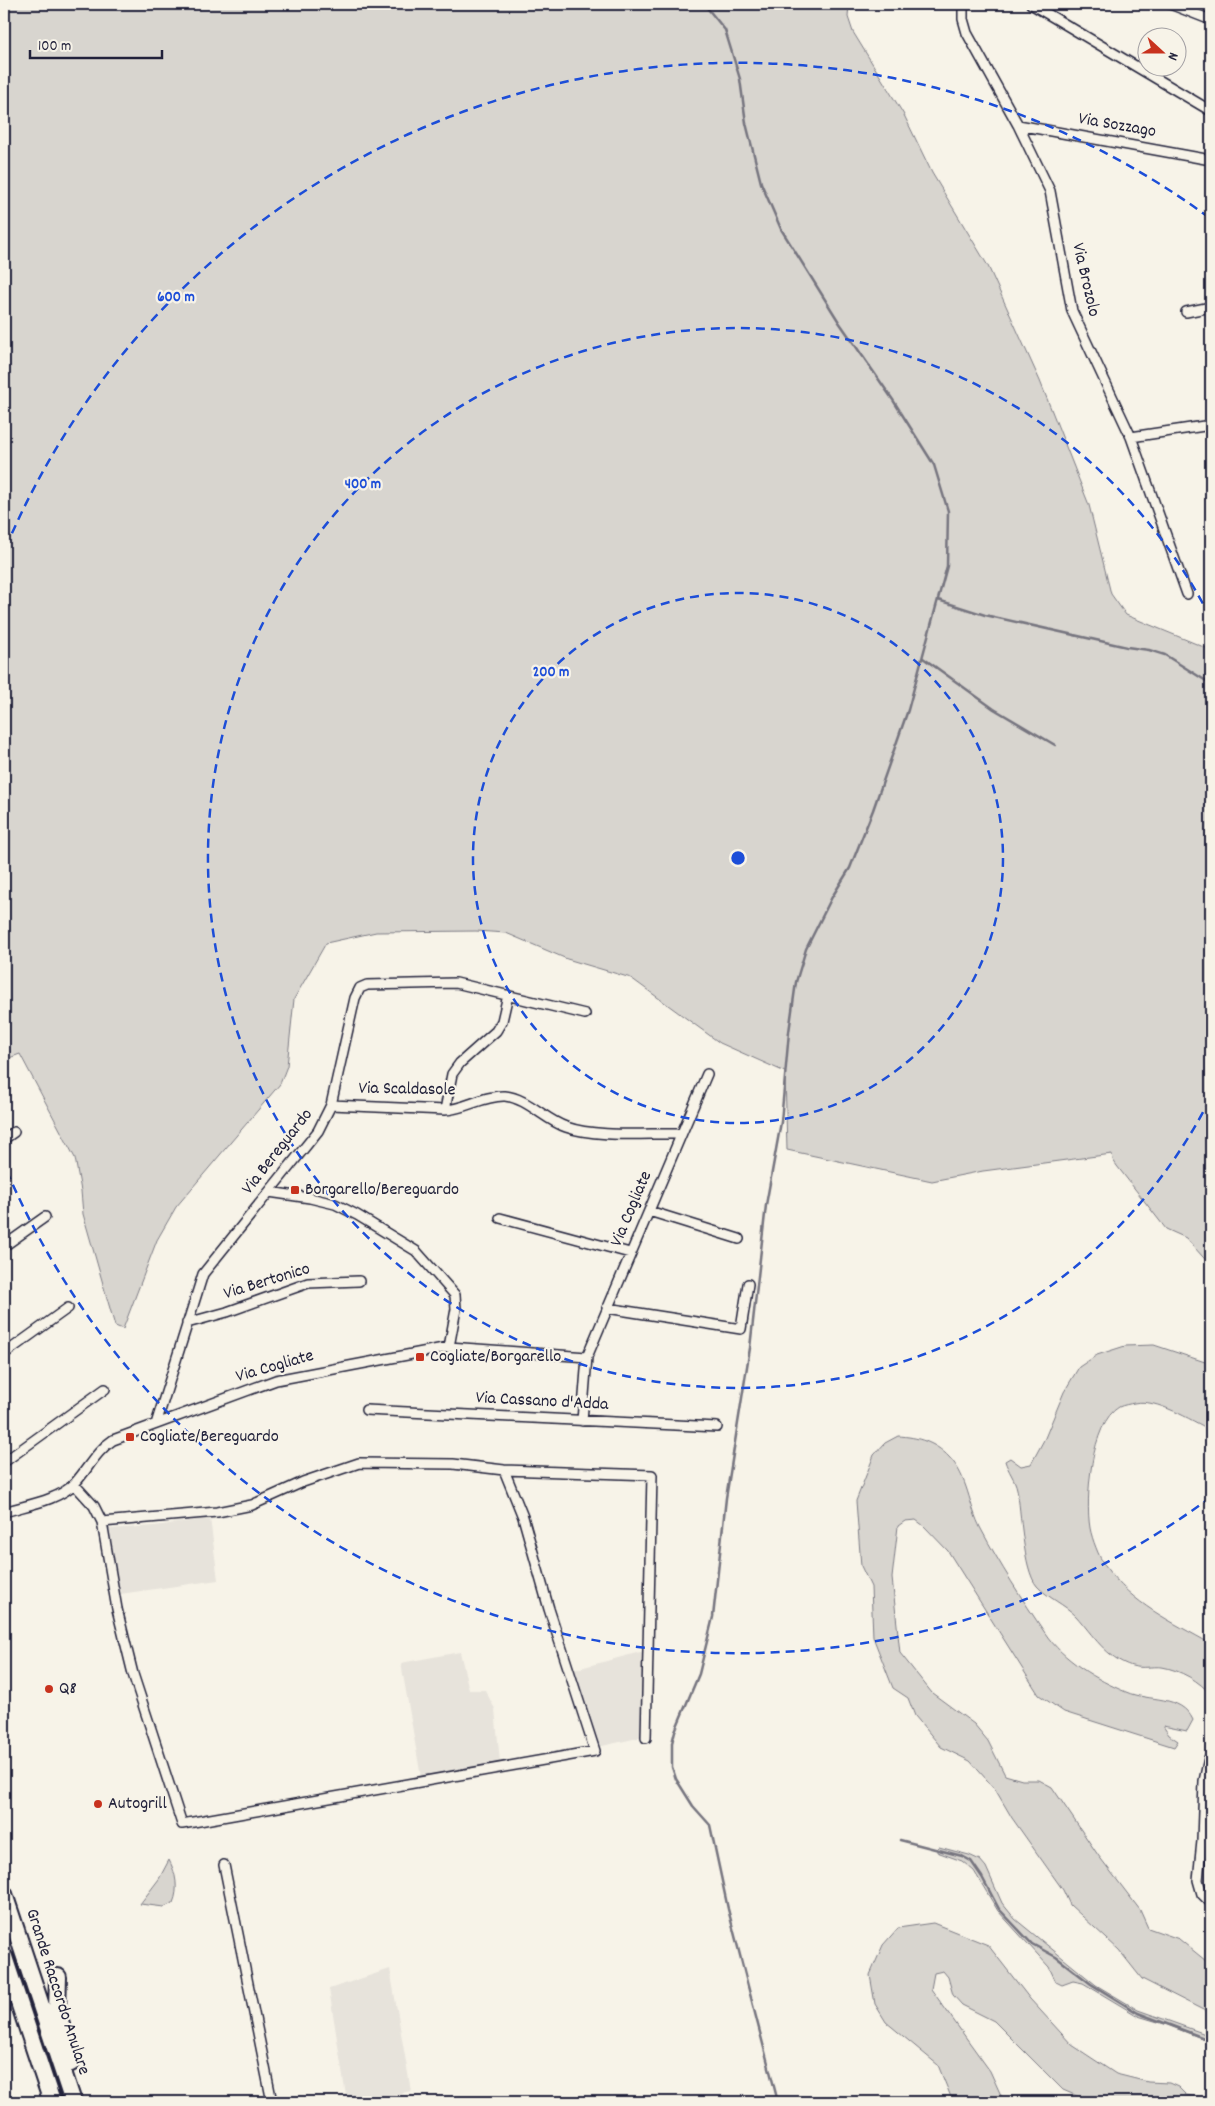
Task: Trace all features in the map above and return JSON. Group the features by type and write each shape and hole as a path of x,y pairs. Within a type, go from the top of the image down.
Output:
{"highway":[{"name":"Grande Raccordo Anulare","path":"4,1894 73,2102"},
{"path":"4,1957 52,2102"},
{"path":"58,1977 57,2010 78,2086 79,2102"}],"street":[{"name":"Via Brozolo","path":"963,4 963,19 968,33 1018,125 1050,192 1072,311 1132,436 1187,594"},
{"path":"1031,4 1211,112"},
{"path":"1170,4 1211,20"},
{"name":"Via Sozzago","path":"1018,125 1211,160"},
{"path":"1186,312 1211,307"},
{"path":"1132,436 1211,425"},
{"name":"Via Bereguardo","path":"156,1424 205,1270 321,1128 331,1105 355,998 363,986 451,983 585,1014"},
{"path":"445,1110 449,1080 454,1070 496,1031 502,1021 508,995"},
{"name":"Via Cogliate","path":"582,1421 587,1357 707,1074"},
{"name":"Via Scaldasole","path":"331,1105 445,1110 457,1109 492,1097 505,1096 517,1099 550,1120 571,1129 681,1134"},
{"path":"4,1139 14,1132"},
{"path":"269,1192 335,1204 357,1215 416,1251 455,1295 456,1304 449,1347"},
{"path":"649,1211 739,1239"},
{"path":"4,1246 45,1217"},
{"path":"500,1218 630,1253"},
{"name":"Via Bertonico","path":"187,1323 227,1312 308,1283 359,1281"},
{"path":"607,1308 741,1329 748,1284"},
{"path":"4,1354 68,1308"},
{"name":"Via Cogliate","path":"4,1512 55,1496 74,1484 109,1442 282,1378 449,1347 587,1357"},
{"path":"4,1462 105,1389"},
{"name":"Via Cassano d'Adda","path":"366,1410 717,1427"},
{"path":"102,1522 217,1512 252,1505 303,1482 359,1463 453,1464 504,1470 652,1475 646,1738"},
{"path":"74,1484 94,1506 102,1522 117,1609 133,1674 182,1824 595,1751 548,1609 523,1517 504,1470"},
{"path":"1211,1755 1204,1781 1202,1841 1198,1880 1202,1894 1211,1903"},
{"path":"224,1865 272,2102"}],"shaded area":[{"path":"4,4 849,4 848,17 853,32 904,115 932,173 988,266 1040,381 1089,505 1111,594 1126,615 1211,650 1211,1178 1204,1176 1211,1185 1211,1266 1186,1238 1166,1229 1117,1166 1112,1154 983,1171 932,1181 787,1150 785,1072 720,1043 631,978 567,959 506,933 476,931 376,932 326,943 294,999 287,1066 280,1084 176,1207 157,1240 123,1329 115,1326 83,1214 75,1158 20,1054 9,1058 4,1048"},
{"path":"1154,1345 1211,1364 1211,1430 1173,1411 1153,1404 1143,1402 1119,1407 1110,1416 1102,1429 1096,1445 1088,1499 1090,1528 1098,1553 1116,1580 1140,1602 1211,1644 1211,1695 1195,1681 1176,1671 1162,1667 1132,1666 1107,1652 1076,1616 1037,1586 1032,1578 1026,1554 1017,1489 1005,1461 1010,1458 1021,1466 1031,1464 1045,1438 1064,1392 1079,1367 1097,1355 1125,1346"},
{"path":"898,1436 919,1439 932,1444 949,1457 960,1473 977,1520 988,1542 1036,1620 1052,1643 1061,1652 1081,1668 1104,1682 1135,1695 1173,1702 1188,1712 1193,1720 1187,1731 1163,1726 1169,1735 1178,1741 1174,1747 1064,1712 1039,1695 948,1551 916,1520 905,1521 898,1526 892,1578 900,1653 932,1693 974,1724 988,1741 1005,1775 1022,1780 1039,1780 1052,1787 1098,1855 1140,1910 1148,1928 1179,1939 1211,1965 1211,2014 1142,1979 1119,1950 1070,1905 1063,1890 1012,1818 995,1789 970,1761 941,1747 915,1716 908,1698 893,1688 873,1637 871,1587 861,1566 856,1501 874,1455 885,1443"},
{"path":"210,1518 218,1580 120,1594 109,1529 155,1526"},
{"path":"644,1651 642,1737 598,1747 573,1670"},
{"path":"460,1652 469,1690 485,1690 495,1709 500,1763 421,1777 401,1663"},
{"path":"939,1847 980,1860 986,1867 1002,1903 1015,1919 1096,1985 1138,2010 1211,2036 1211,2042 1168,2025 1138,2016 1083,1983 1073,1981 1062,1985 1056,1982 1049,1967 998,1911 974,1871 962,1861 937,1852"},
{"path":"169,1860 176,1881 173,1903 164,1907 140,1904 159,1879"},
{"path":"933,1923 988,1945 1030,1999 1072,2045 1116,2074 1148,2082 1169,2083 1178,2087 1186,2095 1211,2099 1211,2102 1091,2102 1063,2090 994,2021 962,2005 953,1995 948,1977 943,1971 934,1973 931,1989 990,2071 1004,2102 953,2102 938,2065 886,2022 875,2004 870,1975 883,1945 898,1928"},
{"path":"390,1969 411,2091 362,2102 347,2102 329,1989"}],"waterway":[{"path":"704,4 725,30 740,79 746,123 761,183 781,229 839,322 893,400 934,465 948,511 947,566 908,710 873,810 850,868 832,897 806,949 796,982 789,1032 781,1122 766,1205 750,1348 726,1498 713,1617 699,1674 675,1731 672,1743 672,1767 676,1779 693,1806 710,1825 728,1909 778,2102"},
{"path":"938,600 985,615 1127,647 1149,650 1165,655 1211,684"},
{"path":"923,658 994,709 1055,745"},
{"path":"900,1840 962,1856 971,1861 999,1909 1032,1944 1056,1957 1091,1984 1138,2013 1204,2038"}],"place":[{"name":"Borgarello/Bereguardo","path":"295,1190"},
{"name":"Cogliate/Borgarello","path":"420,1357"},
{"name":"Cogliate/Bereguardo","path":"130,1437"},
{"name":"Q8","path":"49,1689"},
{"name":"Autogrill","path":"98,1804"}]}
